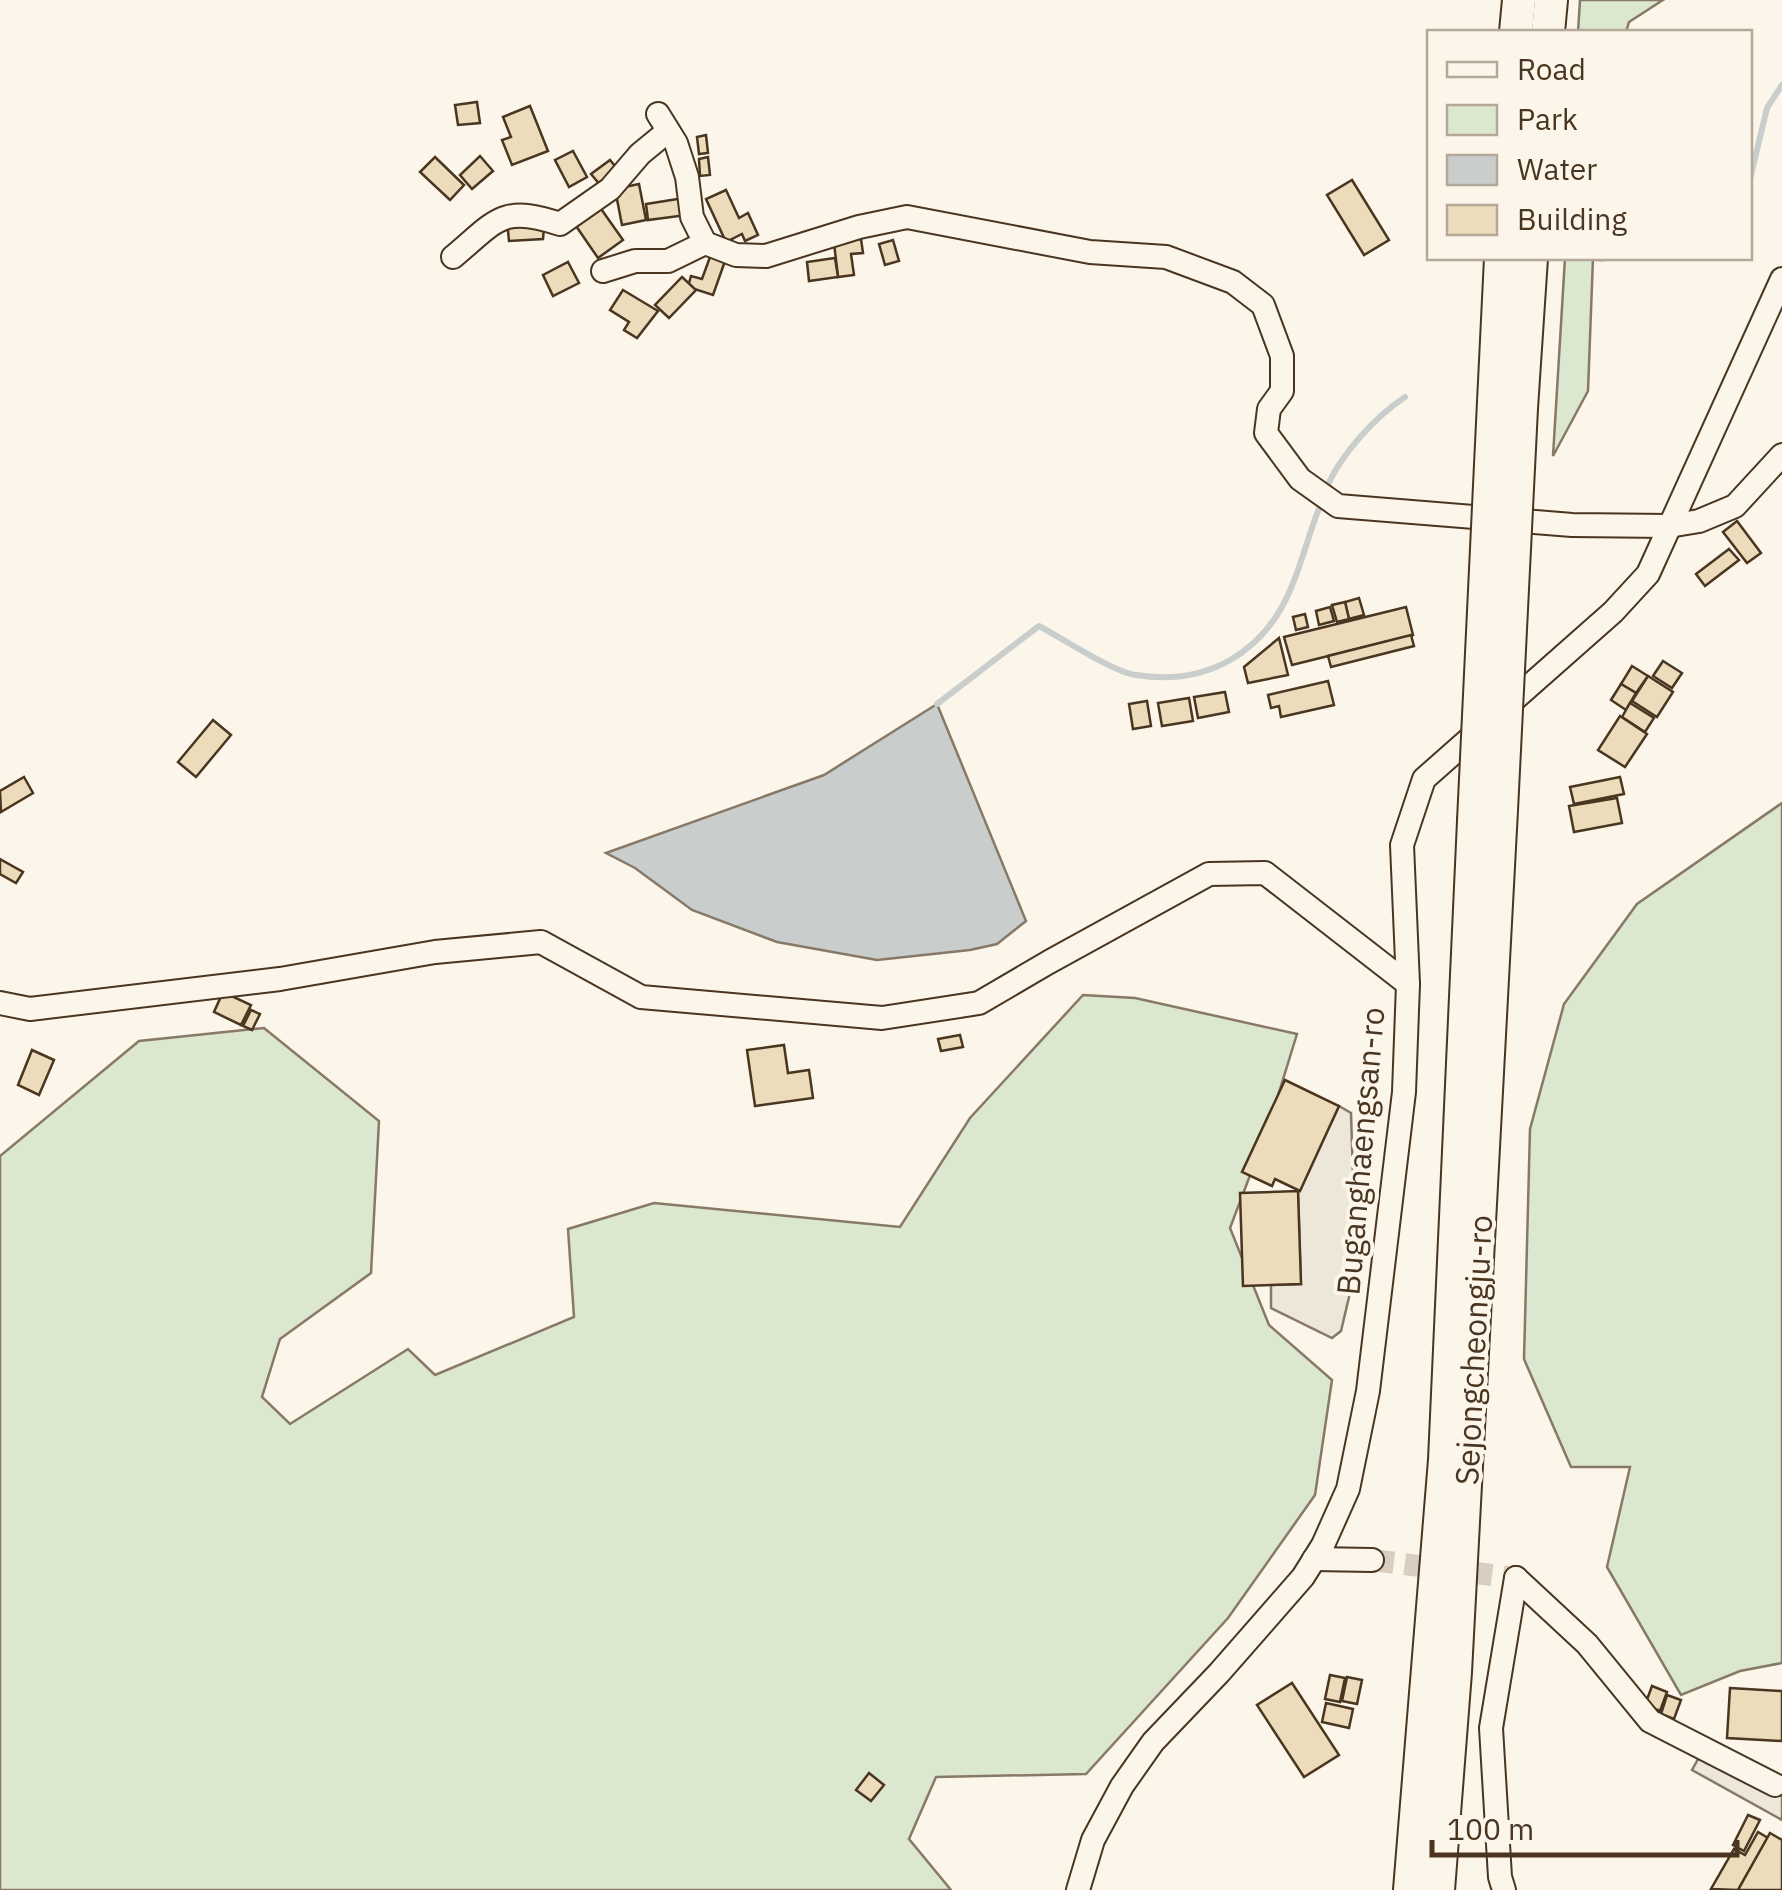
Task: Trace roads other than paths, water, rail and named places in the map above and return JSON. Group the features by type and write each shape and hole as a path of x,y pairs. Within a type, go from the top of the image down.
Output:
{"highway":[{"path":"1516,30 1519,0"},
{"path":"1548,30 1551,0"},
{"path":"1501,260 1508,405"},
{"path":"1487,816 1508,405 1530,260"},
{"name":"Sejongcheongju-ro","path":"1410,1890 1445,1460 1487,816"},
{"name":"Sejongcheongju-ro","path":"1438,1890 1456,1652 1487,816"}],"street":[{"path":"453,258 506,215 530,213 560,224 610,188 663,123 676,144 687,177 692,217 705,242 736,255 766,256 859,227 907,217 1090,252 1166,257 1233,282 1263,305 1282,356 1282,392 1268,409 1266,433 1300,479 1335,504 1572,525 1669,526 1698,521 1734,506 1782,455"},
{"path":"603,271 634,261 668,261 705,242"},
{"name":"Buganghaengsan-ro","path":"1078,1890 1094,1840 1142,1756 1303,1577 1348,1489 1368,1391 1404,1092 1408,984 1402,845 1424,779 1613,612 1648,574 1782,279"},
{"path":"0,1003 30,1010 280,980 434,952 541,942 641,997 882,1018 979,1004 1209,874 1264,874 1408,984"},
{"path":"1314,1559 1372,1560"},
{"path":"1504,1890 1500,1877 1492,1728 1516,1578 1587,1644 1650,1721 1775,1785"}],"water":[{"path":"937,704 1026,921 997,944 877,960 777,942 692,910 635,868 606,853 824,775"}],"waterway":[{"path":"1752,171 1767,108 1782,85"},
{"path":"1326,489 1360,438 1405,397"},
{"path":"937,704 1039,626 1101,661 1136,675 1186,675 1230,660 1249,647 1279,611 1322,501"}],"tunnel":[{"path":"1372,1560 1516,1578"}]}
